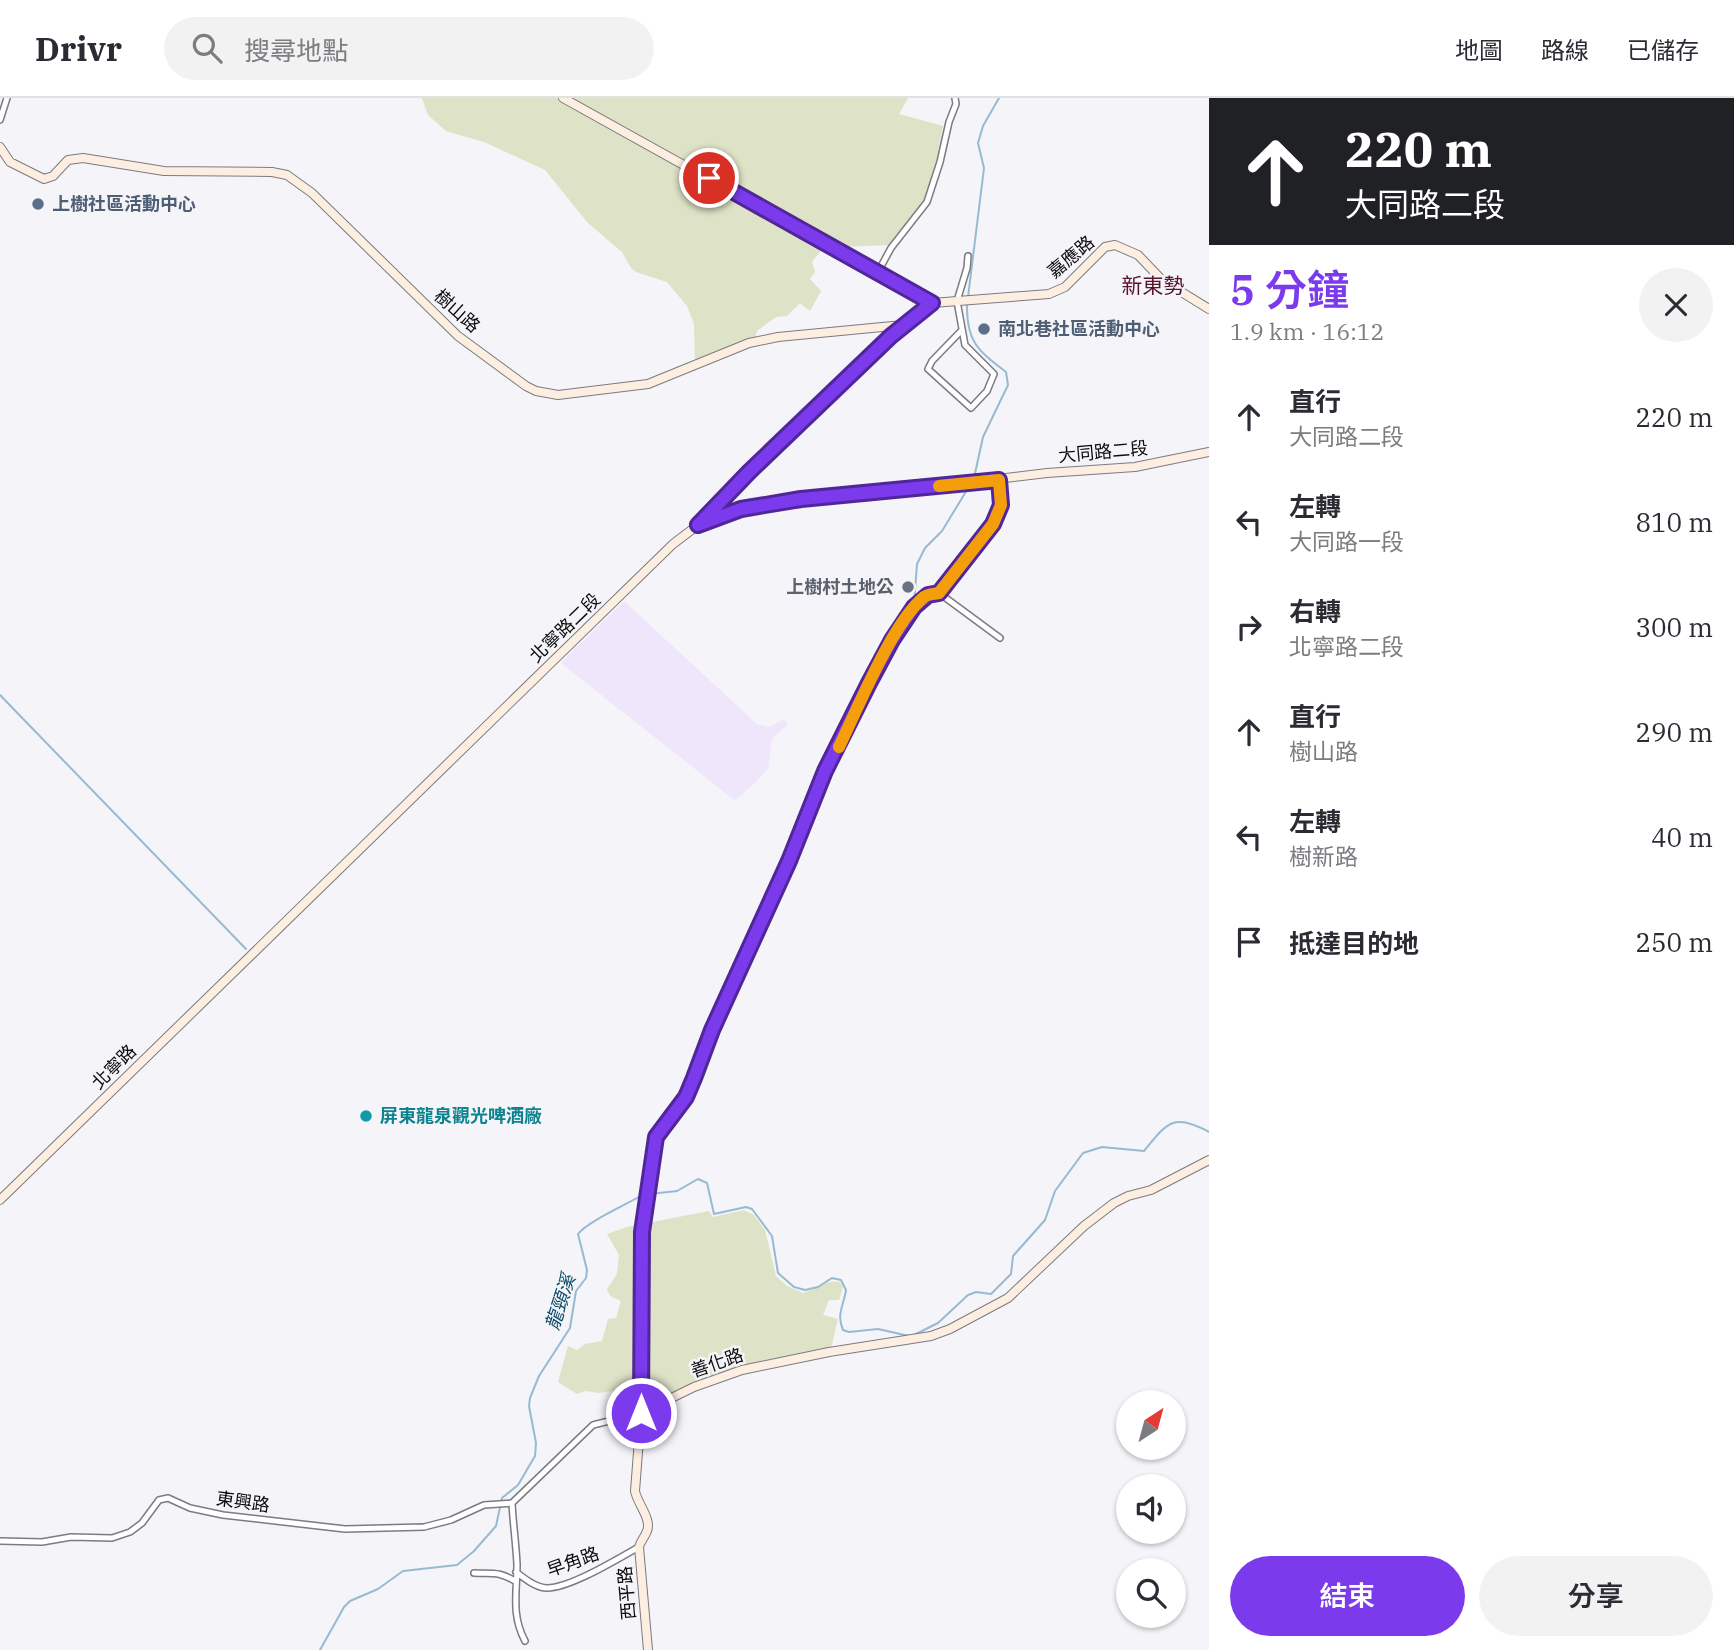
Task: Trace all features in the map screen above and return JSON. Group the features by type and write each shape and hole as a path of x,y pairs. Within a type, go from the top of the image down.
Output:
{"street":[{"path":"0,120 7,98"},
{"path":"562,98 932,303 903,325"},
{"path":"878,272 891,248 927,202 949,122 956,101 961,98"},
{"name":"樹山路","path":"0,147 9,162 44,179 53,176 68,160 83,158 164,171 272,172 287,176 312,194 458,336 536,391 558,395 648,384 749,343 778,337 903,325"},
{"name":"嘉應路","path":"932,303 1049,294 1065,287 1105,247 1115,245 1138,255 1162,280 1209,309"},
{"path":"962,330 932,360 928,369 971,408 987,391 994,374 964,345 962,330 968,256"},
{"name":"北寧路二段","path":"250,955 903,325"},
{"name":"大同路二段","path":"698,525 741,509 801,499 1135,467 1209,452"},
{"path":"641,1413 642,1232 656,1137 686,1097 712,1030 789,861 825,771 892,640 914,607 928,595 939,593 993,524 1001,505 999,480"},
{"path":"939,593 1000,638"},
{"name":"北寧路","path":"0,1200 250,955"},
{"name":"善化路","path":"512,1503 593,1425 641,1413 694,1387 743,1370 787,1359 940,1332 1008,1298 1084,1226 1114,1203 1151,1190 1209,1160"},
{"name":"西平路","path":"641,1413 635,1491 648,1523 647,1532 639,1547 648,1650"},
{"name":"東興路","path":"0,1541 42,1542 71,1538 112,1538 130,1532 142,1523 159,1500 168,1498 190,1508 223,1515 345,1529 424,1527 451,1520 484,1505 512,1503"},
{"path":"512,1503 516,1572 514,1613 525,1641"},
{"name":"早角路","path":"516,1572 531,1583 547,1588 601,1568 639,1547"},
{"path":"474,1573 503,1573 515,1581"}],"shaded area":[{"path":"624,601 757,724 769,727 784,719 788,724 772,739 768,769 737,799 734,800 561,663"}],"green space":[{"path":"422,98 908,98 899,114 943,126 935,167 924,200 888,245 840,247 828,242 812,262 815,272 810,279 821,291 810,311 800,303 787,316 776,317 757,331 754,341 695,363 694,324 687,306 667,282 631,268 622,252 588,223 545,170 484,142 446,131 428,115"},
{"path":"744,1210 754,1215 765,1230 776,1276 787,1286 803,1293 826,1283 840,1282 843,1287 839,1300 829,1300 823,1315 838,1319 831,1348 743,1367 638,1411 637,1395 626,1389 577,1394 558,1382 568,1346 577,1350 585,1344 602,1341 608,1319 616,1318 621,1301 610,1296 607,1289 617,1274 619,1255 607,1234 627,1227 709,1211 713,1217"}],"waterway":[{"path":"968,297 984,168 978,143 983,126 999,98"},
{"path":"967,303 971,336 981,351 1006,372 1008,385 983,437 974,478"},
{"path":"914,603 917,564 925,548 942,531 970,485"},
{"path":"0,695 246,949"},
{"name":"龍頸溪","path":"719,1009 748,944"},
{"name":"龍頸溪","path":"320,1650 350,1601 378,1589 403,1571 457,1565 474,1551 496,1526 502,1498 518,1485 535,1456 536,1443 530,1398 539,1376 570,1328 576,1291 586,1278 587,1270 578,1234 599,1218 644,1194 650,1137 684,1092 691,1076"},
{"path":"914,1335 938,1323 968,1295 976,1292 991,1294 1011,1274 1013,1256 1045,1220 1055,1191 1083,1153 1102,1147 1144,1151 1165,1127 1179,1122 1209,1132"},
{"path":"650,1194 677,1191 698,1179 707,1183 714,1214 746,1207 752,1209 772,1236 778,1273 794,1287 805,1290 818,1287 832,1278 841,1280 846,1290 840,1314 843,1330 849,1332 878,1329 909,1336"}],"slow traffic":[{"path":"839,747 892,640 914,607 928,595 939,593 993,524 1001,505 999,480 939,486"}],"place":[{"name":"上樹社區活動中心","path":"38,204"},
{"name":"南北巷社區活動中心","path":"984,329"},
{"name":"上樹村土地公","path":"908,587"},
{"name":"屏東龍泉觀光啤酒廠","path":"366,1116"}],"district":[{"name":"新東勢","path":"1153,286"}],"route":[{"path":"641,1413 642,1232 656,1137 661,1126 686,1097 712,1030 789,861 825,771 892,640 914,607 928,595 939,593 993,524 1001,505 999,480 801,499 741,509 698,525 732,488 866,363 891,336 932,303 709,178"}]}
